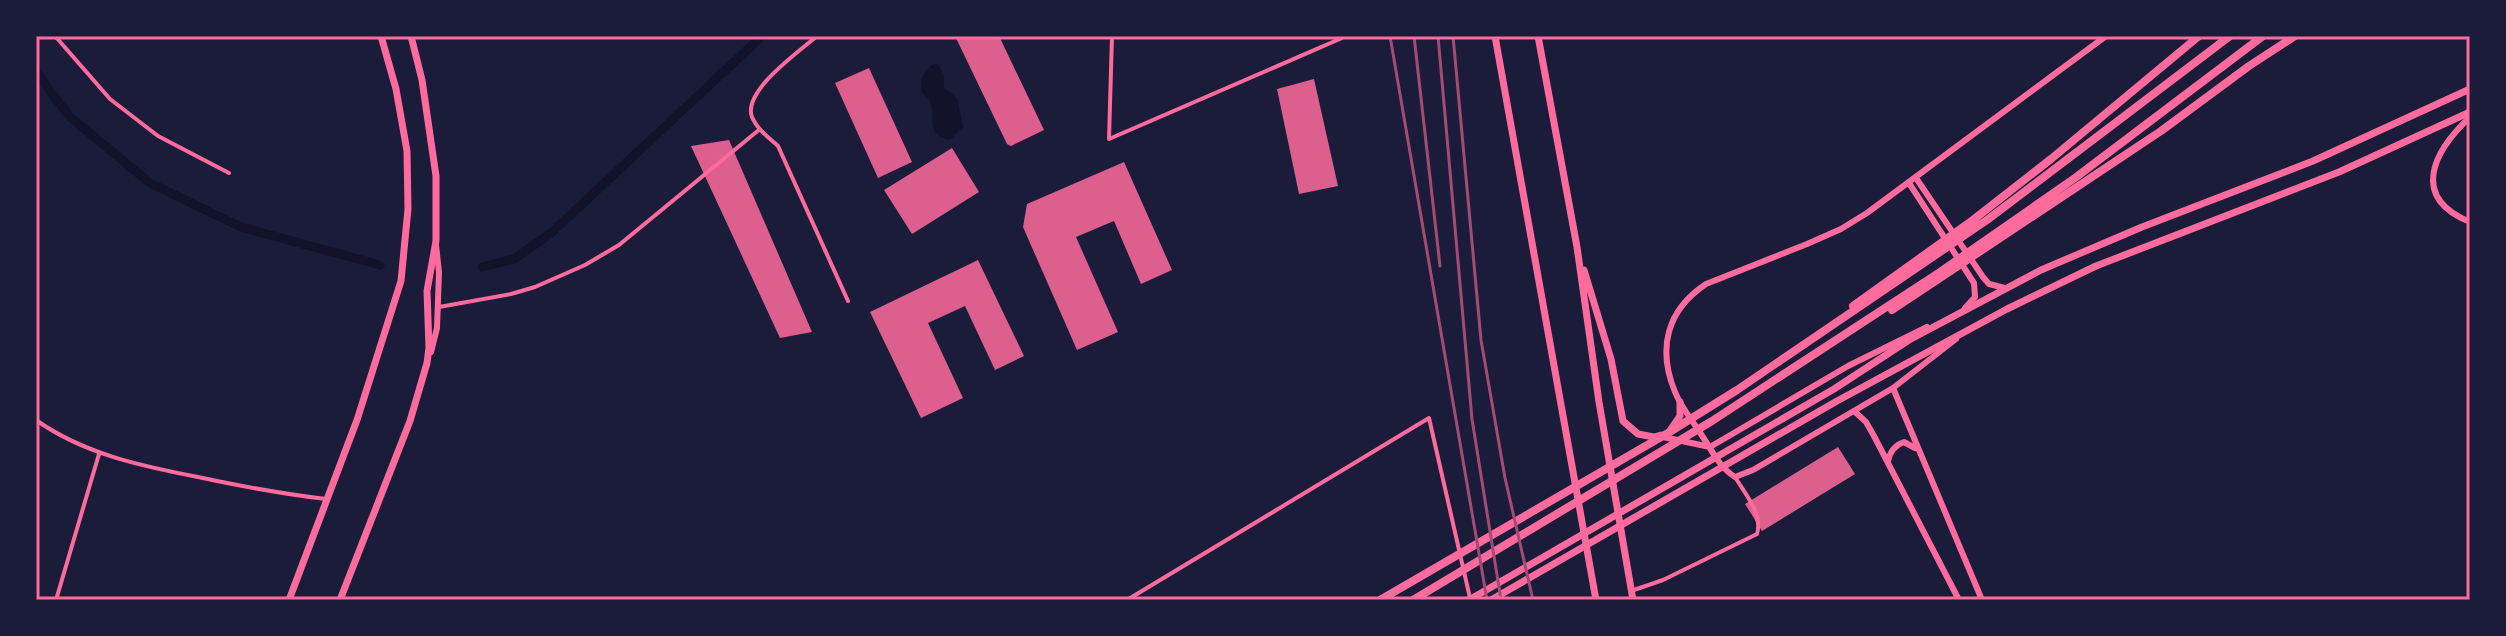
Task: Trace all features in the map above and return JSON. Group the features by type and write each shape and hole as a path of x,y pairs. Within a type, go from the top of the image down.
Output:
{"highway":[{"path":"1664,435 1722,399 1973,220 2072,143 2199,36"},
{"path":"1740,403 1940,272 2075,178 2263,36"},
{"path":"1413,600 1656,456 1909,299 2161,131 2295,36"},
{"path":"1380,600 1737,390 1963,237 2226,39"}],"main road":[{"path":"289,600 365,398 401,281 408,188 407,151 396,89 381,36"},
{"path":"340,600 410,421 427,363 427,291 436,241 437,202 434,152 411,36"},
{"path":"1495,36 1596,600"},
{"path":"1538,36 1577,247 1632,596"},
{"path":"1470,600 1834,389 1909,340 2005,288 2103,242 2313,161 2470,89"},
{"path":"1491,600 1970,327 2096,266 2339,172 2470,115"},
{"path":"1577,247 1608,350 1623,421 1638,434 1647,437 1664,435 1678,422 1680,402"}],"street":[{"path":"55,36 110,99 158,136 229,173"},
{"path":"817,36 761,85 751,106 752,117 778,146 848,301"},
{"path":"1112,36 1109,139 1342,36"},
{"path":"1632,596 1757,534 1760,524 1735,477 1720,464 1680,402 1670,379 1667,344 1674,315 1694,292 1706,284 1841,229 1916,178 2106,36"},
{"path":"2470,115 2442,150 2435,162 2433,175 2441,202 2448,210 2470,222"},
{"path":"436,308 535,287 585,265 619,245 760,129"},
{"path":"1916,178 1983,277 1989,284 2005,288"},
{"path":"1664,435 1710,447 1848,366 1958,314 1975,297 1974,283 1909,183"},
{"path":"427,363 435,336 439,266 436,241"},
{"path":"1735,477 1753,470 1893,388 1970,327"},
{"path":"1893,388 1982,600"},
{"path":"1854,411 1866,422 1888,461 1959,600"},
{"path":"1127,600 1429,418 1470,600"},
{"path":"36,420 99,454 138,465 267,492 326,499"},
{"path":"1888,461 1899,443 1911,444 1918,451"},
{"path":"56,600 99,454"}],"shaded area":[{"path":"938,64 944,75 944,88 957,98 963,127 950,140 936,134 930,102 922,92 921,79 931,65"}],"building":[{"path":"955,36 999,36 1044,130 1011,146 1007,144"},
{"path":"869,68 912,162 878,178 835,83"},
{"path":"1314,79 1338,186 1299,194 1277,89"},
{"path":"729,140 812,332 780,338 691,146"},
{"path":"952,148 979,192 912,234 884,190"},
{"path":"1124,162 1172,270 1141,284 1114,221 1076,237 1118,332 1077,350 1023,227 1027,204"},
{"path":"978,260 1024,356 995,370 965,306 928,323 963,398 921,418 870,312"},
{"path":"1838,447 1855,474 1762,531 1745,504"}],"waterway":[{"path":"482,267 514,259 550,234 762,36"},
{"path":"36,72 69,116 150,183 241,227 380,265"}],"railway":[{"path":"1390,36 1487,600"},
{"path":"1414,36 1440,266"},
{"path":"1438,36 1472,419 1501,600"},
{"path":"1453,36 1481,340 1505,478 1533,600"}]}
